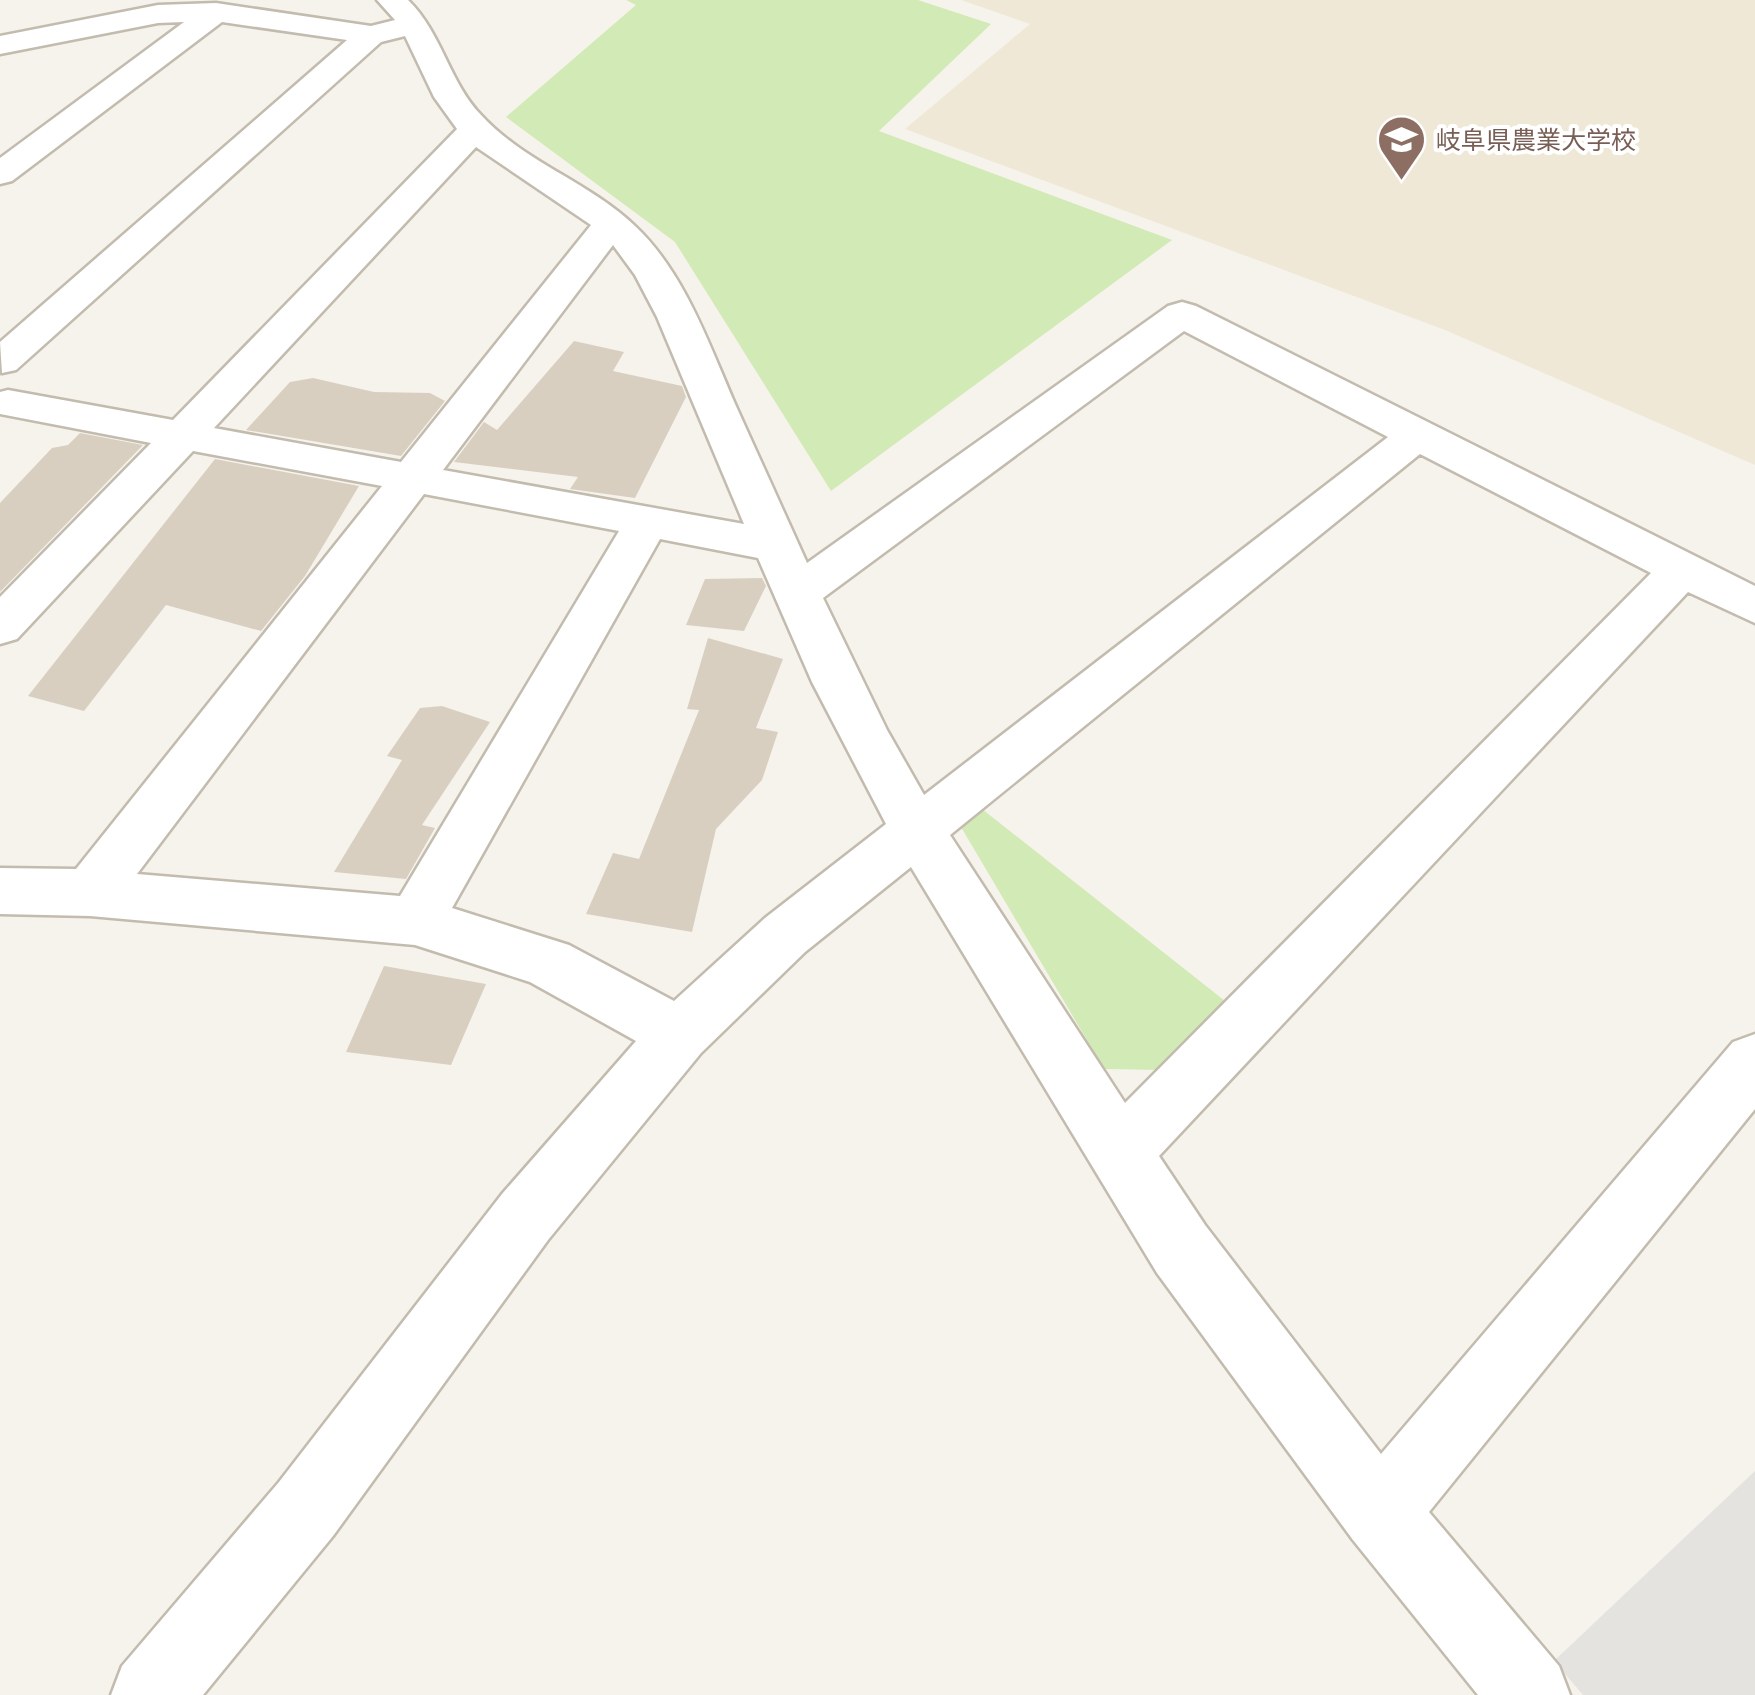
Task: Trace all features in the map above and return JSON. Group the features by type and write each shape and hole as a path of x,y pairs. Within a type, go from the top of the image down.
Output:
{"street":[{"path":"0,174 216,12"},
{"path":"0,45 158,14 216,12 371,35"},
{"path":"778,546 182,434 4,406 22,382 21,373 1,361 371,35 403,12 455,108 474,129 610,224 639,252 658,282 778,546 796,595 874,760 917,830 1191,1263 1380,1512 1530,1695"},
{"path":"0,627 474,129"},
{"path":"90,893 610,224"},
{"path":"796,595 1182,314 1755,606"},
{"path":"152,1695 306,1508 526,1217 680,1034 785,935 1416,435"},
{"path":"415,921 647,523"},
{"path":"1120,1153 1682,570"},
{"path":"0,892 90,893 415,921 548,963 680,1034"},
{"path":"1380,1512 1755,1062"}],"shaded area":[{"name":"岐阜県農業大学校","path":"961,0 1755,0 1755,465 1445,330 905,129 1030,24"},
{"path":"1755,1471 1755,1695 1583,1695 1554,1661"}],"green space":[{"path":"626,0 918,0 991,24 879,131 1172,240 831,491 675,242 506,117 636,5"},
{"path":"982,809 1225,1001 1164,1070 1104,1069 961,827"}],"building":[{"path":"574,341 624,352 613,371 682,386 686,397 635,498 570,489 578,477 454,462 484,422 497,430"},
{"path":"313,378 374,392 430,393 445,401 401,456 246,430 290,382"},
{"path":"80,433 143,445 0,592 0,503 52,448 68,445"},
{"path":"215,459 359,486 305,576 261,631 166,605 84,711 28,696"},
{"path":"762,578 766,586 744,631 686,625 705,579"},
{"path":"708,638 783,659 756,728 778,732 762,780 716,829 692,932 586,914 613,853 639,859 699,710 687,709"},
{"path":"442,706 490,722 422,825 435,828 406,879 334,872 402,760 387,756 420,708"},
{"path":"384,966 486,984 451,1065 346,1052"}],"place":[{"name":"岐阜県農業大学校","path":"1401,182"}]}
